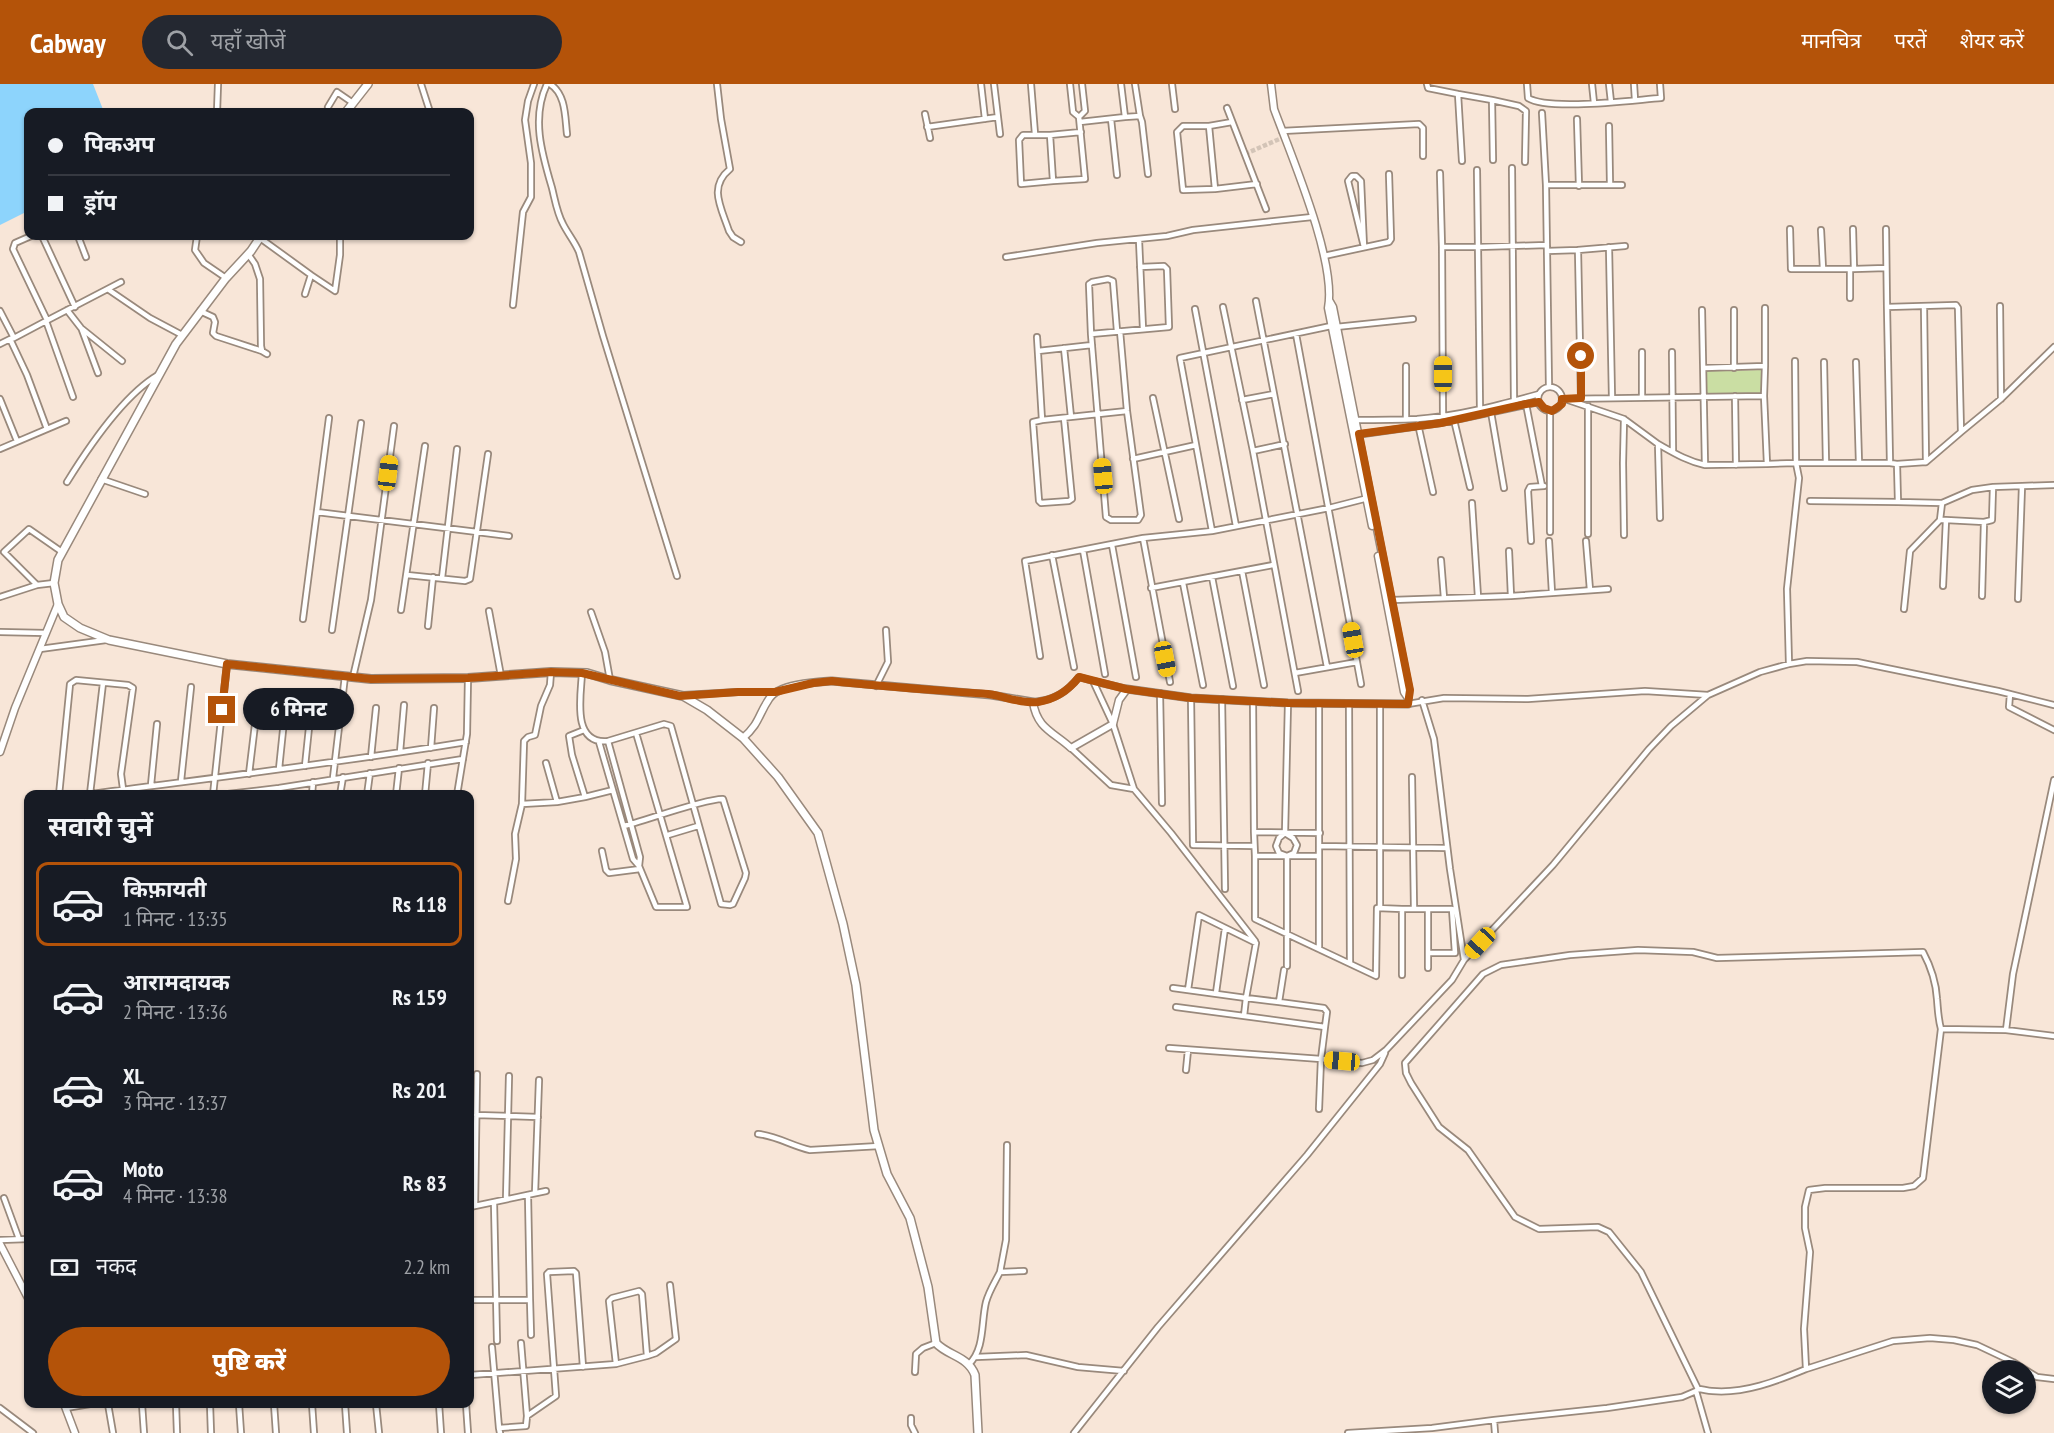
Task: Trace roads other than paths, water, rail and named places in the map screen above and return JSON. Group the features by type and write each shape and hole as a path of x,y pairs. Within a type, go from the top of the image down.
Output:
{"main road":[{"path":"349,108 368,84"},
{"path":"258,240 182,335 62,552 58,560 54,583 58,604 64,617 80,628 109,640 227,664 371,679 468,678 551,672 584,673 680,696 706,710 743,738 778,777 818,833 843,924 856,985 874,1130 893,1186 910,1218 928,1287 936,1343 941,1348 964,1359 973,1368 977,1384 978,1432"}],"street":[{"path":"217,108 219,84"},
{"path":"421,84 429,108"},
{"path":"513,305 523,212 531,197 531,164 525,120 534,84"},
{"path":"567,134 562,97 556,88 548,84 541,96 538,117 540,141 548,173 562,223 575,241 579,252 677,576"},
{"path":"717,84 730,169 721,176 717,188 729,231 741,242"},
{"path":"981,84 986,119"},
{"path":"994,84 1000,134"},
{"path":"1031,84 1035,134"},
{"path":"1070,84 1073,112 1079,119 1081,132 1085,179 1021,184 1019,140 1023,135 1081,132"},
{"path":"1079,119 1085,111 1082,84"},
{"path":"1121,84 1125,117"},
{"path":"1136,84 1148,174"},
{"path":"1172,84 1174,110"},
{"path":"1271,84 1274,109 1324,256 1328,308 1334,326 1392,600 1410,690 1408,701"},
{"path":"1427,84 1428,88 1519,106 1526,111 1525,162"},
{"path":"1527,84 1528,98 1541,104 1661,98 1660,84"},
{"path":"1592,84 1594,103"},
{"path":"1609,84 1611,102"},
{"path":"1634,84 1635,100"},
{"path":"328,106 337,92 353,103"},
{"path":"1458,94 1462,161"},
{"path":"1492,100 1493,160"},
{"path":"1227,108 1266,209"},
{"path":"1542,113 1547,248 1548,387"},
{"path":"925,114 930,138"},
{"path":"1079,119 1140,116"},
{"path":"927,127 998,117"},
{"path":"1111,119 1117,176"},
{"path":"1577,119 1579,186"},
{"path":"1232,122 1209,126 1183,126 1178,132 1183,190 1257,184"},
{"path":"1282,131 1419,124 1423,128 1423,156"},
{"path":"1209,126 1215,189"},
{"path":"1609,126 1610,184"},
{"path":"1050,135 1053,181"},
{"path":"1512,168 1514,401"},
{"path":"1477,170 1480,409"},
{"path":"1440,173 1443,416"},
{"path":"1324,256 1389,242 1392,236 1389,174"},
{"path":"1348,181 1353,185 1358,185 1361,181 1364,247 1348,181"},
{"path":"1545,185 1622,185"},
{"path":"1005,257 1097,243 1167,237 1193,230 1312,217"},
{"path":"1790,229 1791,269 1886,268"},
{"path":"1850,298 1853,229"},
{"path":"1886,229 1890,463"},
{"path":"1821,230 1823,269"},
{"path":"24,239 15,243 13,249 46,321 73,397"},
{"path":"44,240 75,307"},
{"path":"80,240 86,257"},
{"path":"196,240 195,250 204,263 226,278"},
{"path":"264,240 335,291 340,240"},
{"path":"1139,240 1143,329"},
{"path":"1442,247 1513,246 1578,250 1625,246"},
{"path":"1609,247 1612,398"},
{"path":"1578,250 1581,398"},
{"path":"248,254 255,264 260,279 262,351"},
{"path":"1091,334 1169,327 1167,269 1164,266 1140,267"},
{"path":"305,294 311,275"},
{"path":"1108,279 1113,281 1140,519 1108,520 1091,334 1089,284 1108,279"},
{"path":"0,345 121,282"},
{"path":"109,290 150,318 182,335"},
{"path":"1256,301 1327,667"},
{"path":"1887,307 1956,305 1958,308 1961,432"},
{"path":"1924,306 1926,462"},
{"path":"2000,306 2001,399"},
{"path":"1223,307 1253,451 1298,691"},
{"path":"1764,308 1767,464"},
{"path":"1195,309 1236,526"},
{"path":"67,310 81,328 122,361"},
{"path":"1702,310 1705,465"},
{"path":"1734,310 1734,368"},
{"path":"0,311 47,429"},
{"path":"200,311 214,320 214,335 267,354"},
{"path":"1212,531 1180,358 1334,326 1413,320"},
{"path":"81,328 98,373"},
{"path":"1296,334 1361,684"},
{"path":"1037,337 1042,420"},
{"path":"1038,351 1092,345"},
{"path":"1562,399 1624,419 1682,458 1705,465 1926,462 2001,399 2054,347"},
{"path":"1064,348 1067,418 1072,499 1044,503 1039,501 1033,422 1042,420 1067,418 1127,411"},
{"path":"1642,352 1642,398"},
{"path":"1672,352 1673,452"},
{"path":"1789,664 1787,589 1799,478 1796,463 1795,361"},
{"path":"1824,362 1826,463"},
{"path":"1856,362 1858,463"},
{"path":"1406,366 1406,419"},
{"path":"1704,368 1765,366"},
{"path":"68,482 88,448 134,393 159,374"},
{"path":"1353,420 1443,416 1514,401 1539,394 1548,387 1558,389 1562,399 1562,404 1550,411"},
{"path":"1242,399 1274,394"},
{"path":"1539,394 1539,402 1550,411"},
{"path":"1735,396 1736,465"},
{"path":"1562,399 1764,396"},
{"path":"1153,398 1179,519"},
{"path":"0,399 17,441"},
{"path":"1356,435 1454,420 1539,402"},
{"path":"1526,404 1542,486"},
{"path":"1588,406 1588,534"},
{"path":"1550,411 1550,532"},
{"path":"1491,412 1504,488"},
{"path":"303,619 329,418"},
{"path":"1418,418 1432,492"},
{"path":"1624,419 1624,535"},
{"path":"1454,420 1470,487"},
{"path":"0,449 66,421"},
{"path":"332,630 361,423"},
{"path":"333,778 349,677 371,600 394,426"},
{"path":"1253,451 1284,444"},
{"path":"1658,444 1660,518"},
{"path":"401,610 425,446"},
{"path":"1133,459 1196,446"},
{"path":"442,578 457,449"},
{"path":"407,575 465,581 470,579 488,454"},
{"path":"1898,464 1898,502"},
{"path":"101,479 145,494"},
{"path":"1810,501 1942,503 1972,490 2054,485"},
{"path":"1531,541 1528,491 1530,488 1550,486"},
{"path":"2018,599 2022,486"},
{"path":"1940,520 1983,522 1992,520 1994,487"},
{"path":"1040,656 1025,561 1143,538 1212,531 1297,515 1369,497"},
{"path":"1369,497 1404,692 1408,701"},
{"path":"1472,503 1479,597"},
{"path":"1904,609 1910,551 1940,520 1942,503"},
{"path":"317,512 509,536"},
{"path":"1943,586 1946,520"},
{"path":"1982,596 1983,522"},
{"path":"37,585 4,552 29,529 62,552"},
{"path":"1143,538 1170,682"},
{"path":"1548,541 1552,593"},
{"path":"1586,541 1590,590"},
{"path":"1112,545 1136,678"},
{"path":"1083,550 1105,674"},
{"path":"1509,550 1511,596"},
{"path":"1052,555 1074,667"},
{"path":"1441,560 1444,598"},
{"path":"1151,588 1273,565"},
{"path":"1242,571 1264,685"},
{"path":"1212,577 1233,686"},
{"path":"428,626 433,578"},
{"path":"0,597 37,585 54,583"},
{"path":"1183,583 1203,685"},
{"path":"1392,600 1511,596 1608,589"},
{"path":"1,749 15,708 58,604"},
{"path":"489,611 501,676"},
{"path":"591,612 605,652 610,680"},
{"path":"876,686 888,662 886,630"},
{"path":"0,632 46,633"},
{"path":"40,649 109,640"},
{"path":"1169,1048 1368,1062 1373,1060 1386,1050 1452,980 1464,960 1553,866 1649,749 1671,726 1708,695 1760,672 1807,661 1857,663 2054,705"},
{"path":"1295,673 1357,662"},
{"path":"214,790 227,664"},
{"path":"508,901 516,859 515,834 522,804 524,741 536,735 541,706 550,685 551,672"},
{"path":"584,673 580,711 584,730 599,742 633,859 640,867 656,907 687,907 668,835 636,733"},
{"path":"680,696 775,692 832,681 991,694 1033,702 1056,698 1069,689 1079,677 1126,689 1191,698 1319,704 1380,705 1422,700 1480,697 1527,699 1645,691 1708,695"},
{"path":"458,790 466,742 468,678"},
{"path":"59,790 70,684 79,680 128,685 133,688 121,774 123,789"},
{"path":"1093,681 1113,724 1134,789 1256,943 1244,1016"},
{"path":"90,790 103,683"},
{"path":"181,781 190,687"},
{"path":"1071,748 1113,724 1119,700 1126,689"},
{"path":"743,738 754,728 769,698 775,692"},
{"path":"1160,693 1162,803"},
{"path":"2009,696 2009,706 2054,730"},
{"path":"1191,698 1193,845 1254,846"},
{"path":"305,766 312,699"},
{"path":"1222,699 1225,890"},
{"path":"1422,700 1434,739 1464,960"},
{"path":"1253,701 1254,919 1376,976 1381,847 1380,705"},
{"path":"1033,702 1038,717 1047,731 1071,748 1111,785 1134,789"},
{"path":"1285,833 1293,838 1296,845 1294,853 1287,856 1279,853 1276,846 1279,838 1285,833 1288,703"},
{"path":"1318,949 1319,704"},
{"path":"1349,704 1350,963"},
{"path":"400,753 404,705"},
{"path":"249,774 257,708 310,714"},
{"path":"371,757 376,708"},
{"path":"431,748 434,708"},
{"path":"279,769 285,711"},
{"path":"151,785 157,724"},
{"path":"599,742 664,724 671,726 693,806 698,826 721,904 733,904 746,875 725,801 721,798 717,799 693,806 624,826"},
{"path":"584,730 569,736 572,755 585,797"},
{"path":"608,741 640,857 640,867"},
{"path":"116,790 249,774 466,742"},
{"path":"266,790 463,759"},
{"path":"425,790 428,763"},
{"path":"546,763 557,802"},
{"path":"397,790 399,768"},
{"path":"368,790 370,773"},
{"path":"341,790 343,777"},
{"path":"1412,777 1414,908"},
{"path":"2006,1030 2013,974 2054,780"},
{"path":"313,790 314,782"},
{"path":"522,804 557,802 613,790"},
{"path":"668,835 698,826"},
{"path":"1254,832 1320,833"},
{"path":"1319,846 1447,848"},
{"path":"602,851 606,870 609,873 640,867"},
{"path":"1255,856 1319,856"},
{"path":"1279,1002 1285,968 1287,934 1287,856"},
{"path":"1380,908 1452,909 1455,953 1428,953"},
{"path":"1402,909 1402,975"},
{"path":"1428,909 1428,968"},
{"path":"1188,990 1200,915 1256,943"},
{"path":"1216,993 1225,928"},
{"path":"1708,1433 1697,1390 1655,1298 1641,1272 1609,1232 1598,1227 1539,1229 1515,1217 1468,1150 1439,1127 1406,1073 1405,1063 1458,1001 1490,969 1501,964 1604,952 1656,950 1693,952 1717,958 1920,951 1925,954 1933,973 1941,1029 1923,1178 1914,1186 1903,1188 1813,1188 1807,1194 1805,1228 1810,1252 1804,1329 1806,1369"},
{"path":"1173,988 1324,1008 1327,1012 1321,1059 1319,1109"},
{"path":"1176,1007 1325,1027"},
{"path":"1941,1029 2006,1030 2054,1036"},
{"path":"1186,1070 1188,1050"},
{"path":"1074,1433 1206,1270 1307,1155 1380,1064 1386,1050"},
{"path":"474,1170 477,1074"},
{"path":"506,1199 509,1076"},
{"path":"535,1193 539,1080"},
{"path":"477,1115 537,1117"},
{"path":"758,1134 777,1137 810,1150 879,1146"},
{"path":"969,1364 976,1357 982,1335 985,1306 1000,1272 1006,1240 1007,1145"},
{"path":"474,1207 546,1191"},
{"path":"528,1195 531,1335"},
{"path":"4,1198 19,1239"},
{"path":"494,1202 497,1341"},
{"path":"24,1239 0,1242 24,1288"},
{"path":"527,1416 556,1396 549,1272 574,1271 576,1273 583,1366"},
{"path":"1000,1272 1024,1271"},
{"path":"474,1375 616,1364 656,1353 676,1339 670,1285"},
{"path":"616,1364 609,1301 612,1298 639,1292 642,1294 646,1356"},
{"path":"474,1300 530,1300"},
{"path":"1348,1433 1421,1429 1607,1408 1682,1397 1697,1390 1728,1391 1771,1383 1806,1369 1893,1341 1930,1338 1977,1345 2013,1362 2037,1377 2054,1379"},
{"path":"492,1347 500,1431 526,1426 521,1343"},
{"path":"915,1372 916,1354 923,1347 936,1343"},
{"path":"976,1357 1026,1355 1078,1367 1124,1371"},
{"path":"0,1408 33,1433"},
{"path":"66,1408 75,1433"},
{"path":"109,1408 112,1433"},
{"path":"142,1408 144,1433"},
{"path":"176,1408 177,1433"},
{"path":"210,1408 211,1433"},
{"path":"239,1408 241,1433"},
{"path":"274,1408 276,1433"},
{"path":"312,1408 314,1433"},
{"path":"345,1408 347,1433"},
{"path":"376,1408 379,1433"},
{"path":"439,1408 441,1433"},
{"path":"466,1408 468,1433"},
{"path":"911,1418 911,1425 915,1433"},
{"path":"1494,1420 1495,1433"}],"water":[{"path":"0,84 93,84 102,108 24,108 24,213 0,225"}],"tunnel":[{"path":"1245,154 1284,137"}]}
